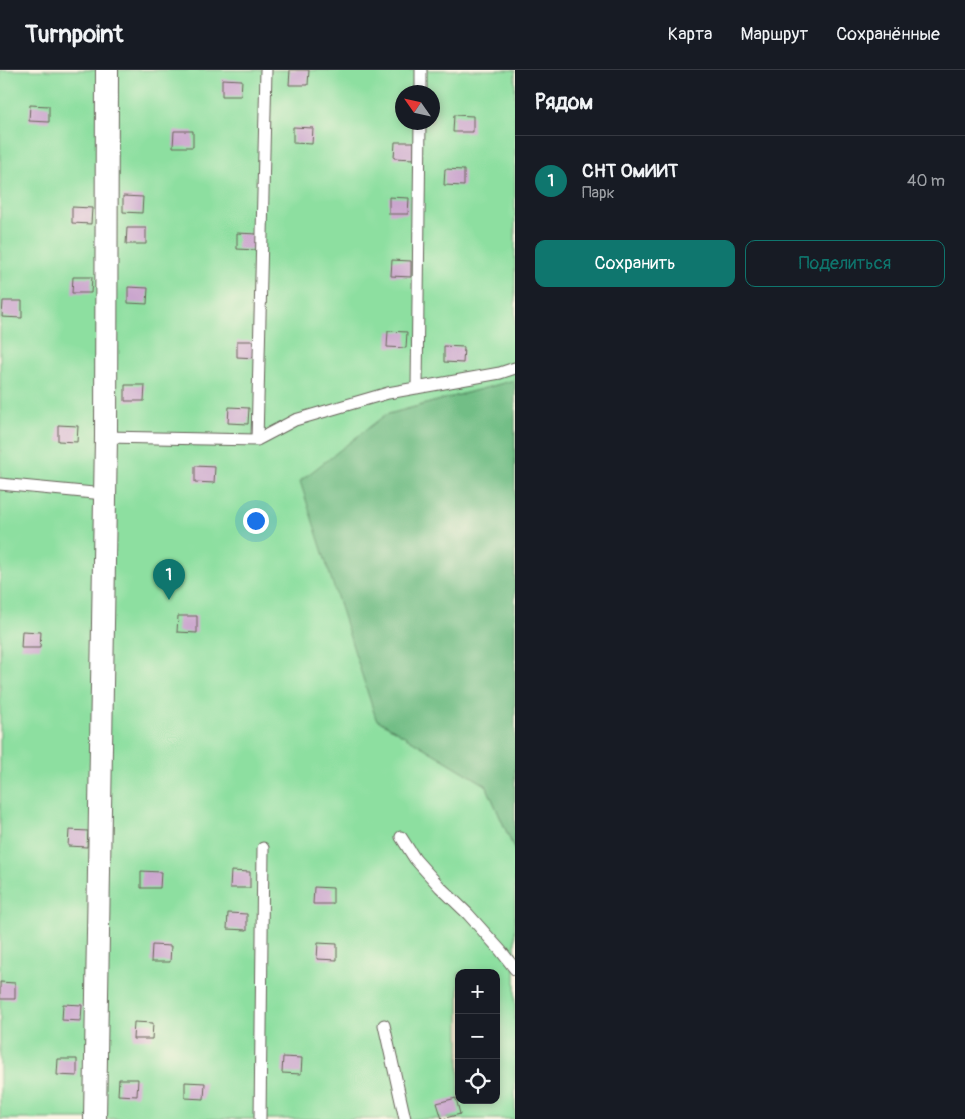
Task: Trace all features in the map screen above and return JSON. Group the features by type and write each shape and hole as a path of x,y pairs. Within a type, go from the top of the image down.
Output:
{"street":[{"path":"94,1119 106,437 107,70"}],"lane":[{"path":"257,440 266,70"},
{"path":"421,70 421,85"},
{"path":"417,388 420,130"},
{"path":"106,437 257,440 295,420 388,393 500,373 515,368"},
{"path":"0,484 104,494"},
{"path":"401,837 415,859 468,914 515,969"},
{"path":"260,1119 263,848"},
{"path":"384,1025 405,1119"}],"green space":[{"path":"0,70 515,70 515,380 385,415 376,719 486,785 515,851 515,1119 0,1119"},
{"path":"515,380 515,851 486,785 376,719 300,481 385,415"}],"building":[{"path":"290,70 309,70 308,85 289,85"},
{"path":"222,79 242,80 241,96 222,96"},
{"path":"30,105 49,106 49,122 29,121"},
{"path":"454,115 473,116 473,132 453,132"},
{"path":"293,127 313,128 312,144 293,143"},
{"path":"174,131 193,131 193,147 173,147"},
{"path":"395,142 414,142 414,159 394,158"},
{"path":"445,169 464,170 464,186 444,185"},
{"path":"123,196 143,197 142,213 123,212"},
{"path":"389,197 409,198 408,214 389,214"},
{"path":"72,207 92,208 91,224 72,223"},
{"path":"127,228 146,228 146,244 126,244"},
{"path":"237,233 257,234 256,250 237,249"},
{"path":"392,260 411,261 411,277 391,276"},
{"path":"73,277 92,277 91,293 72,293"},
{"path":"128,287 148,288 147,304 128,303"},
{"path":"3,301 22,301 22,318 2,317"},
{"path":"388,331 407,332 406,348 387,347"},
{"path":"237,341 256,341 256,358 237,357"},
{"path":"444,346 464,347 463,363 444,362"},
{"path":"125,385 145,385 144,401 125,401"},
{"path":"229,407 249,408 248,424 228,423"},
{"path":"58,425 78,426 77,442 58,441"},
{"path":"195,466 215,467 214,483 195,482"},
{"path":"178,616 197,616 197,633 177,632"},
{"path":"22,631 41,632 40,648 21,648"},
{"path":"69,830 88,831 87,847 68,846"},
{"path":"141,871 161,872 160,888 141,888"},
{"path":"231,871 250,872 250,888 230,888"},
{"path":"314,887 333,888 333,904 313,904"},
{"path":"228,913 247,914 247,930 227,929"},
{"path":"318,943 337,944 337,960 317,959"},
{"path":"152,945 171,946 170,962 151,962"},
{"path":"0,982 15,983 15,999 0,999"},
{"path":"63,1004 82,1005 81,1021 62,1020"},
{"path":"134,1022 153,1023 152,1039 133,1039"},
{"path":"283,1057 302,1058 301,1074 282,1073"},
{"path":"58,1059 77,1059 77,1076 57,1075"},
{"path":"119,1079 138,1079 137,1096 118,1095"},
{"path":"185,1082 205,1083 204,1099 185,1098"},
{"path":"455,1098 455,1104 458,1104 460,1114 442,1119 437,1103"}],"place":[{"name":"СНТ ОмИИТ","path":"169,600"}]}
